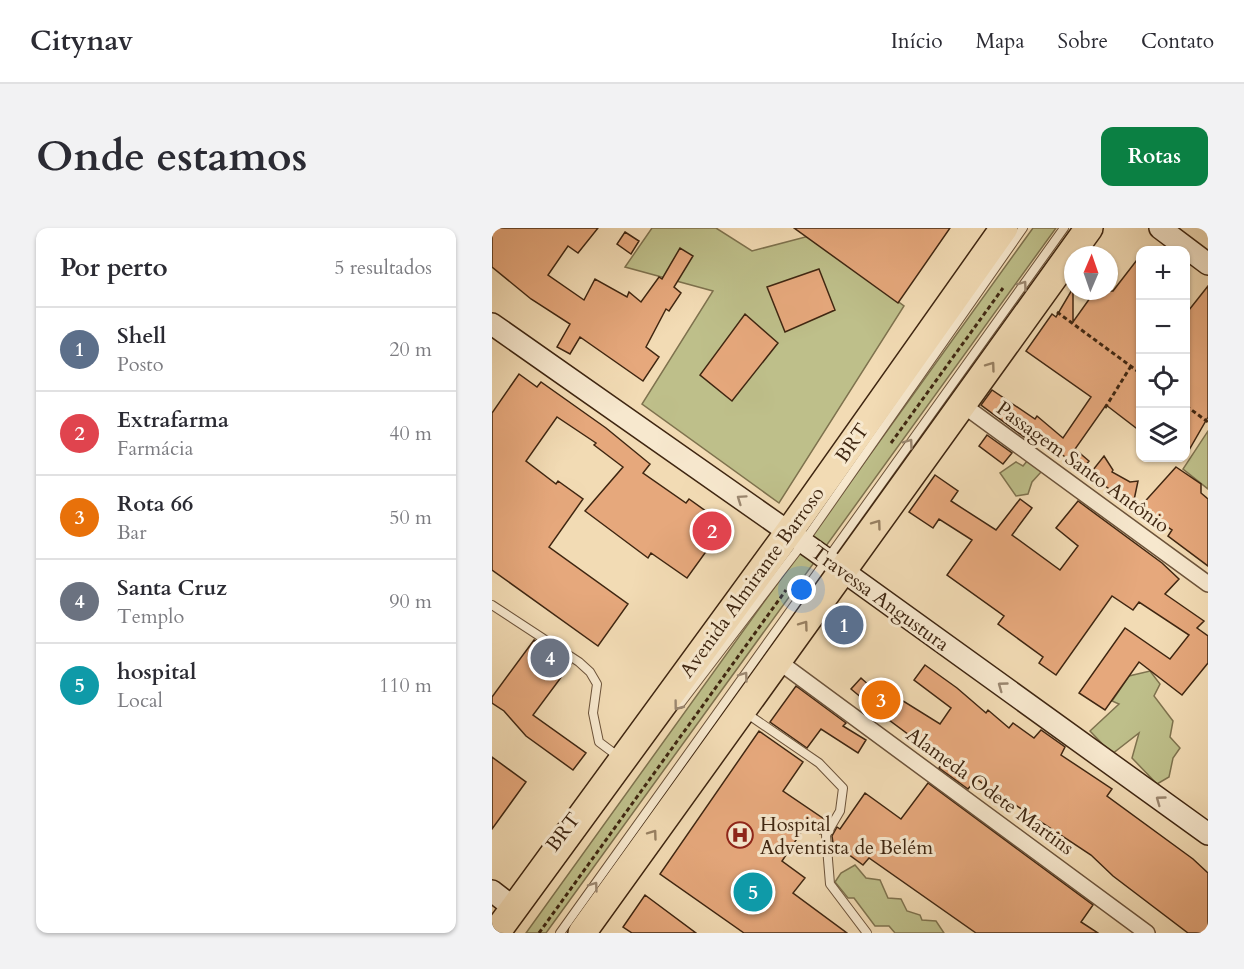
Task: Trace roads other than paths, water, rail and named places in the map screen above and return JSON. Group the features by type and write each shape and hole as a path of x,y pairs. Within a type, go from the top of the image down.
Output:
{"highway":[{"name":"Avenida Almirante Barroso","path":"495,929 514,908 622,759 796,538 1004,228"},
{"path":"582,933 778,661 834,565 963,405 1089,228"}],"street":[{"path":"1160,228 1208,264"},
{"name":"Travessa Angustura","path":"492,324 834,565 1208,834"},
{"name":"Passagem Santo Antônio","path":"963,405 1208,584"},
{"name":"Alameda Odete Martins","path":"778,661 1148,933"},
{"path":"492,891 514,908"}],"lane":[{"name":"BRT","path":"675,711 796,538 1023,228"},
{"path":"560,933 834,565 1064,228"},
{"path":"492,605 591,672 597,684 593,713 599,742 622,759"},
{"path":"742,710 819,763 843,788 840,811 826,835 830,884 867,933"}],"place":[{"name":"Extrafarma","path":"712,531"},
{"name":"Shell","path":"844,625"},
{"name":"Santa Cruz","path":"550,658"},
{"name":"Rota 66","path":"881,700"},
{"name":"Hospital Adventista de Belém","path":"740,835"},
{"name":"hospital","path":"753,892"}]}
